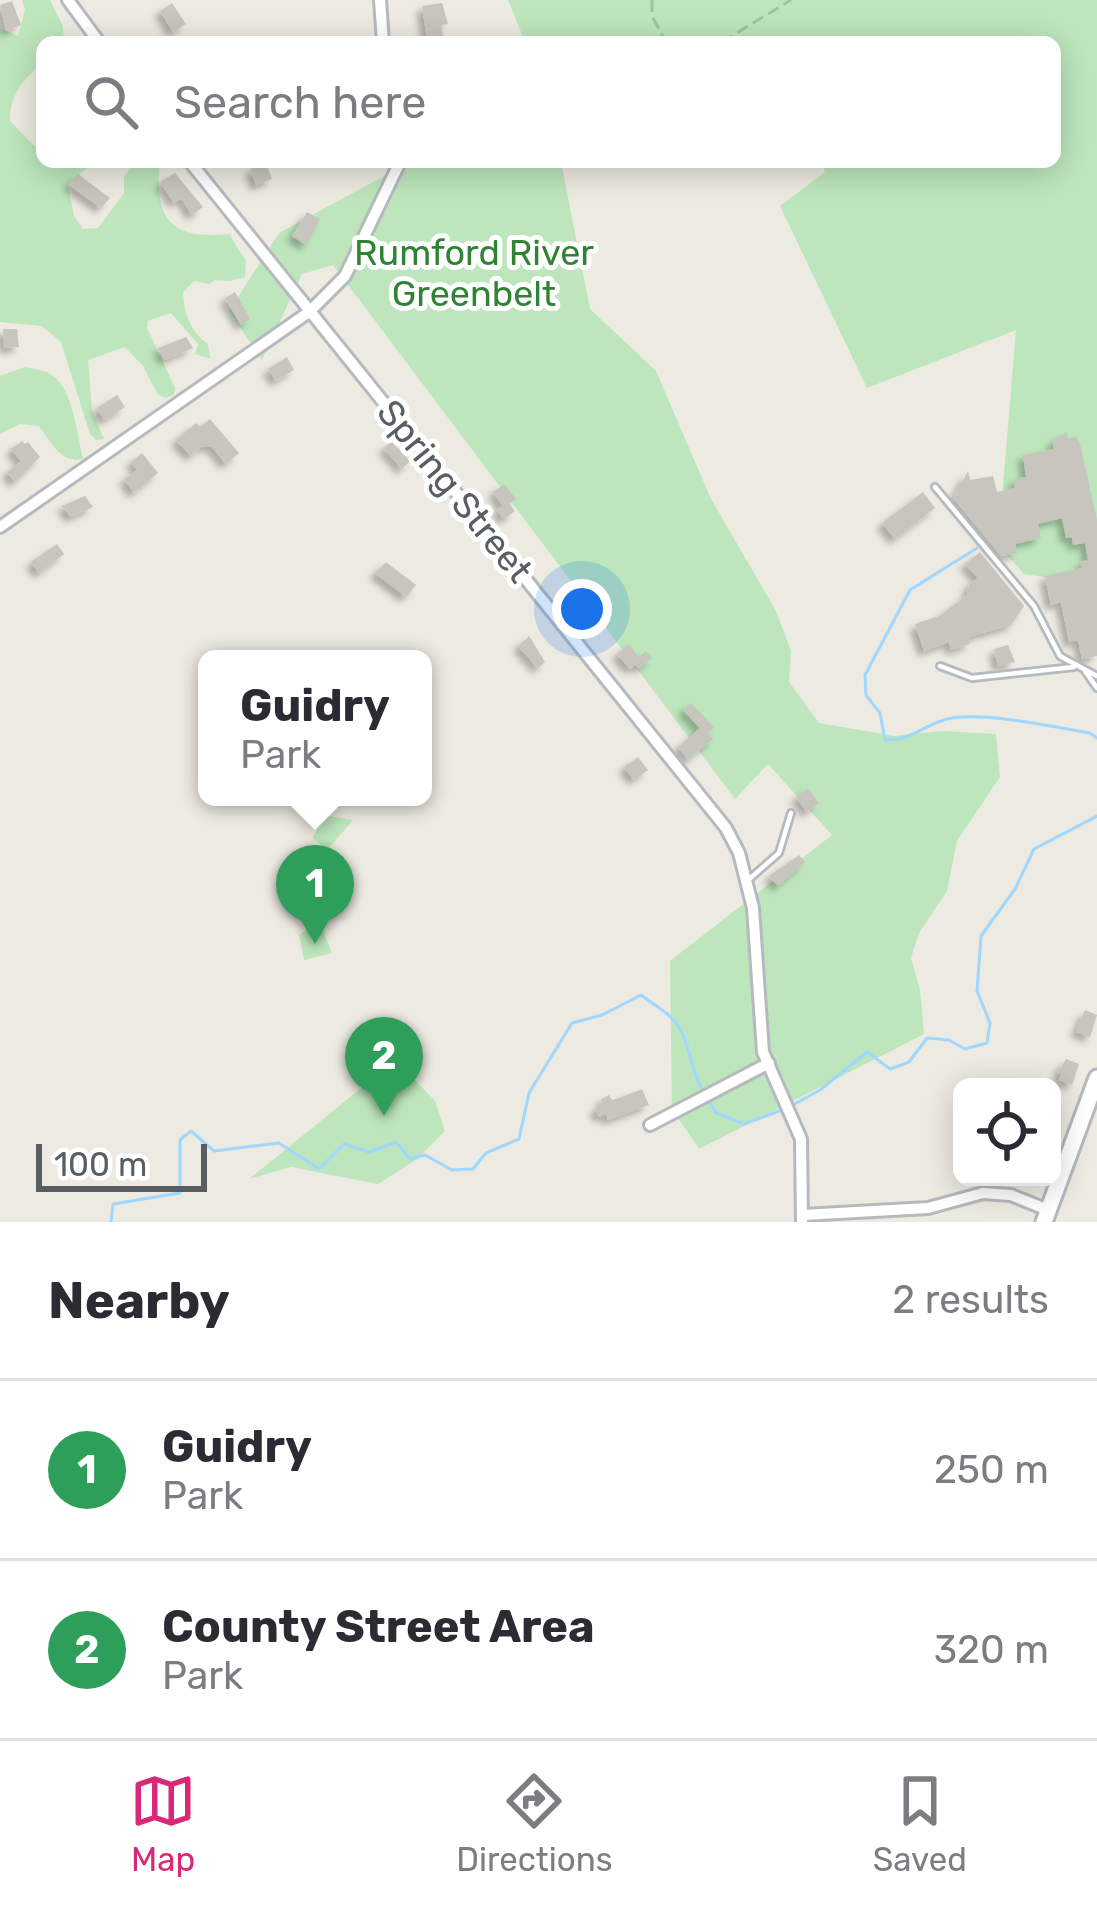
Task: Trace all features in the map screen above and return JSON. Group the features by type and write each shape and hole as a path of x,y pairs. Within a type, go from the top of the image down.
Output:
{"street":[{"path":"68,0 95,36"},
{"path":"380,0 383,36"},
{"name":"Spring Street","path":"195,168 726,828 747,881 757,936 763,1052 799,1133 803,1219"},
{"path":"0,527 309,312 345,276 397,168"},
{"path":"650,1125 769,1063"},
{"path":"803,1219 928,1208 982,1192 1012,1195 1046,1216 1097,1078"}],"lane":[{"path":"935,487 1034,606 1060,656 1097,676"},
{"path":"940,666 972,678 1074,667"},
{"path":"1085,671 1097,688"},
{"path":"747,881 779,854 791,813"}],"path":[{"path":"652,0 652,16 663,36"},
{"path":"732,36 791,0"}],"green space":[{"path":"22,0 50,0 64,36 36,36 36,70 18,89 10,121 36,146 36,168 87,168 68,184 74,216 83,229 98,228 124,193 124,177 130,168 160,168 160,198 170,221 192,233 229,234 246,261 245,277 210,284 194,281 183,292 189,321 208,344 210,359 195,354 198,344 171,313 148,321 174,395 158,395 143,366 125,347 88,360 92,410 104,439 96,440 90,434 61,342 42,326 0,322 0,28 18,36 25,10"},
{"path":"508,0 1097,0 1097,585 1024,574 998,545 1016,330 867,388 780,206 825,172 823,168 1061,168 1061,36 523,36"},
{"name":"Rumford River Greenbelt","path":"399,168 562,168 590,309 656,371 711,499 776,611 791,651 789,682 819,723 895,736 941,731 996,734 1000,777 957,841 947,891 919,933 911,958 924,1034 699,1149 672,1109 670,961 832,835 768,764 735,799 333,265 302,274 262,360 229,311 279,233"},
{"path":"25,367 47,372 60,383 70,403 83,459 62,455 39,426 20,424 0,434 0,376"},
{"path":"323,815 353,820 327,850 313,838"},
{"path":"319,922 332,953 304,960 299,935"},
{"path":"396,1060 435,1101 445,1131 417,1159 378,1184 291,1167 249,1179"}],"building":[{"path":"12,1 21,25 6,31 0,5"},
{"path":"172,3 186,24 173,32 160,11"},
{"path":"442,3 448,24 441,25 443,36 427,36 422,6"},
{"path":"268,168 272,179 256,185 250,169"},
{"path":"175,173 203,207 192,215 181,198 174,203 160,182"},
{"path":"78,174 110,198 101,208 68,184"},
{"path":"307,212 320,219 306,245 292,236"},
{"path":"235,292 250,319 241,325 225,298"},
{"path":"3,329 17,329 19,347 4,348"},
{"path":"186,337 193,348 165,360 158,348"},
{"path":"287,357 294,370 276,381 268,369"},
{"path":"117,395 125,407 104,420 97,408"},
{"path":"210,419 239,453 226,464 211,446 191,456 176,440 196,423 200,427"},
{"path":"1067,432 1068,438 1076,437 1080,444 1097,520 1097,656 1082,659 1078,640 1069,642 1061,602 1051,605 1045,576 1082,568 1080,562 1088,560 1085,543 1073,545 1072,537 1066,538 1062,518 1038,524 1041,538 1015,544 1017,553 1001,556 953,498 968,471 970,480 993,476 997,492 1015,488 1014,479 1026,477 1023,455 1054,449 1052,441"},
{"path":"22,441 40,457 15,482 7,472 21,461 11,449"},
{"path":"391,441 410,461 402,469 384,448"},
{"path":"142,453 158,473 134,493 124,479 137,470 131,462"},
{"path":"504,484 516,499 509,504 515,511 504,519 497,510 503,506 493,492"},
{"path":"923,492 935,508 895,539 882,523"},
{"path":"85,496 93,507 71,517 62,506"},
{"path":"57,544 64,554 39,573 31,562"},
{"path":"980,552 1024,606 1011,625 968,637 970,644 951,650 949,642 924,651 915,624 939,616 967,595 969,584 978,578 965,564"},
{"path":"386,562 416,585 406,597 375,573"},
{"path":"588,580 600,597 586,606 574,589"},
{"path":"529,636 545,662 538,668 518,646"},
{"path":"629,644 639,657 646,651 652,658 639,669 635,665 630,669 617,654"},
{"path":"1008,645 1015,662 998,666 994,649"},
{"path":"691,703 714,727 708,733 713,739 688,760 678,747 700,728 683,710"},
{"path":"638,757 648,770 634,780 624,767"},
{"path":"808,788 819,803 807,812 796,797"},
{"path":"799,855 805,862 778,886 769,876"},
{"path":"1085,1010 1097,1015 1090,1037 1076,1032"},
{"path":"1066,1059 1079,1064 1072,1085 1057,1073"},
{"path":"642,1089 649,1105 608,1120 606,1114 599,1117 595,1108 603,1104 601,1099"}],"waterway":[{"path":"977,548 910,590 865,675 866,695 880,713 885,740 962,717 1018,721 1097,738"},
{"path":"791,1106 820,1090 867,1052 890,1069 909,1062 927,1038 949,1040 965,1049 987,1043 990,1023 977,991 981,936 1015,889 1034,849 1097,816"},
{"path":"111,1222 113,1204 180,1193 180,1140 191,1131 214,1151 279,1143 319,1169 344,1144 369,1152 396,1142 410,1159 425,1155 452,1170 473,1169 486,1153 519,1139 529,1093 572,1023 602,1015 641,995 679,1027 703,1091"},
{"path":"708,1099 716,1113 744,1124 782,1110"}],"place":[{"name":"Guidry","path":"315,944"},
{"name":"County Street Area","path":"384,1116"}]}
